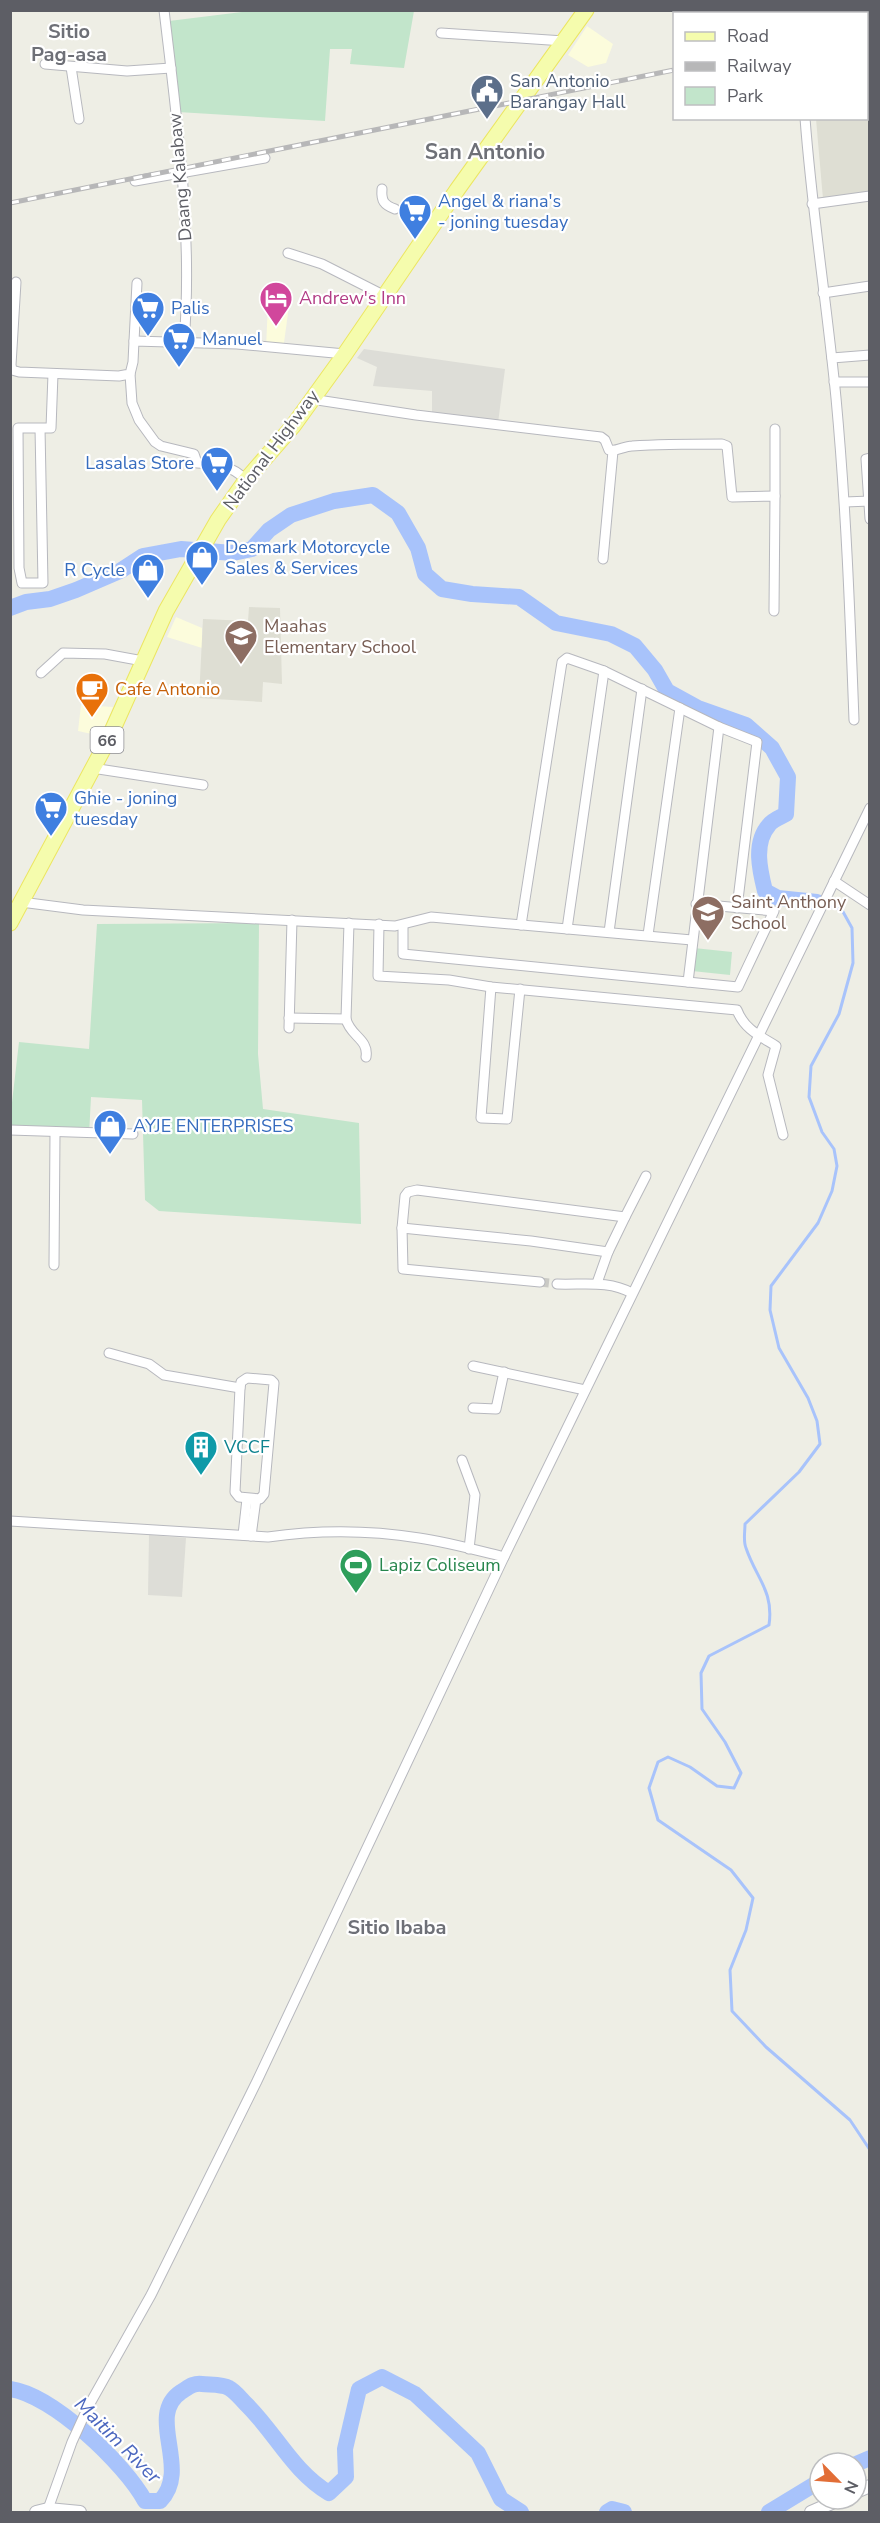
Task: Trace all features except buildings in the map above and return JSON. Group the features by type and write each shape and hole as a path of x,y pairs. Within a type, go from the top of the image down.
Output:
{"main road":[{"name":"National Highway","path":"10,923 16,901 108,740 142,661 207,538 246,480 293,426 310,399 345,354 586,10"}],"street":[{"name":"Daang Kalabaw","path":"164,10 187,225 188,295 184,343"},
{"path":"441,33 564,41"},
{"path":"45,64 127,71 171,68"},
{"path":"71,67 79,119"},
{"path":"805,120 812,204 832,358 845,502 854,720"},
{"path":"135,181 265,158"},
{"path":"382,189 381,199 385,204 395,208"},
{"path":"812,204 870,196"},
{"path":"406,213 434,224"},
{"path":"288,253 322,264 385,296"},
{"path":"16,282 11,346 12,370 53,374 119,376 130,374"},
{"path":"137,283 134,362 130,374 132,403 139,420 155,442 161,446 194,454 197,463 223,464 238,471 246,480"},
{"path":"823,293 870,286"},
{"path":"134,341 237,345 345,354"},
{"path":"832,358 870,355"},
{"path":"40,428 43,583 22,583 19,568 18,428 40,428 51,428 53,374"},
{"path":"834,382 870,382"},
{"path":"310,399 416,416 601,437 605,440 609,450 613,451"},
{"path":"774,611 775,429"},
{"path":"613,451 625,446 722,444 727,446 729,453 732,497 775,496"},
{"path":"603,559 613,451"},
{"path":"870,458 866,459 870,519"},
{"path":"845,502 869,501"},
{"path":"41,673 63,653 105,654 142,661"},
{"path":"521,925 562,662 567,658 604,671 719,727 757,742 737,908"},
{"path":"567,929 604,671"},
{"path":"609,932 642,689"},
{"path":"648,935 680,708"},
{"path":"688,982 719,727"},
{"path":"92,768 203,785"},
{"path":"81,2512 42,2511 88,2407 151,2295 257,2081 504,1557 870,807"},
{"path":"833,882 870,905"},
{"path":"16,901 83,910 349,923 403,925 417,919 431,917 692,940"},
{"path":"403,925 403,954 738,987 774,911 696,904"},
{"path":"292,920 289,1023 346,1020"},
{"path":"349,923 346,1020 352,1033 364,1042 368,1050 366,1057"},
{"path":"379,924 378,976 449,980 491,987 736,1010 745,1025 758,1036 776,1046 768,1076 783,1134"},
{"path":"491,987 481,1118 507,1119 519,989"},
{"path":"10,1130 133,1134"},
{"path":"54,1265 55,1133"},
{"path":"597,1283 608,1252 646,1176"},
{"path":"540,1282 403,1269 402,1228 405,1196 408,1192 417,1190 625,1217"},
{"path":"402,1228 531,1241 608,1252"},
{"path":"557,1284 597,1283 613,1285 632,1293"},
{"path":"109,1353 149,1364 164,1375 240,1388"},
{"path":"473,1366 585,1390"},
{"path":"473,1408 496,1409 504,1372"},
{"path":"247,1378 271,1380 274,1383 264,1494 262,1498 252,1499 239,1497 236,1492 240,1388 242,1382 247,1378"},
{"path":"462,1460 475,1495 469,1549"},
{"path":"247,1536 252,1499"},
{"path":"10,1521 268,1537 294,1533 402,1536 504,1557"}],"shaded area":[{"path":"587,26 613,44 606,63 588,67 568,55"},
{"path":"868,52 869,192 823,199 816,120 868,120"},
{"name":"Andrew's Inn","path":"268,303 289,306 283,350 266,348"},
{"path":"364,349 505,369 498,423 432,415 432,391 373,386 377,367 357,358"},
{"name":"Maahas Elementary School","path":"249,607 280,608 282,684 263,682 262,702 199,698 203,619 248,621"},
{"path":"176,617 202,628 202,648 167,637"},
{"path":"81,705 113,707 101,736 78,731"},
{"path":"149,1535 186,1538 182,1597 148,1595"}],"green space":[{"path":"257,10 414,11 404,68 350,64 352,49 330,49 325,121 178,112 169,21"},
{"path":"259,923 258,1054 263,1109 359,1123 361,1224 159,1211 145,1200 142,1100 91,1097 89,1135 11,1133 11,1111 19,1042 89,1049 97,924"},
{"path":"694,948 732,952 730,975 692,971"}],"waterway":[{"path":"10,608 26,602 50,599 76,590 120,571 143,556 181,549 233,553 252,549 269,530 291,515 334,501 373,495 398,513 418,548 425,574 442,589 472,594 519,597 556,623 611,634 635,646 655,670 667,691 698,708 746,725 772,748 788,777 786,814 770,823 764,832 759,849 765,891 778,898 817,902"},
{"path":"817,902 842,910 852,928 853,963 839,1014 811,1066 809,1097 822,1132 834,1149 837,1166 832,1191 818,1223 771,1286 770,1310 779,1348 808,1398 817,1421 820,1444 799,1472 745,1524 745,1545 767,1594 769,1625 709,1656 701,1673 702,1709 725,1742 741,1773 734,1788 717,1786 690,1767 668,1757 658,1762 649,1788 658,1820 731,1870 753,1898 746,1930 730,1970 732,2011 766,2047 850,2120 870,2150"},
{"name":"Maitim River","path":"10,2389 27,2394 66,2417 86,2433 122,2469 145,2501 160,2501 169,2488 172,2474 167,2415 171,2402 189,2387 202,2384 231,2389 305,2474 329,2493 346,2477 345,2449 359,2389 382,2377 415,2394 478,2453 501,2499 521,2512"},
{"name":"Maitim River","path":"769,2512 808,2488"},
{"name":"Maitim River","path":"607,2512 612,2509 624,2512"}],"tunnel":[{"path":"540,1282 557,1284"}],"railway":[{"path":"10,203 673,70"}],"place":[{"name":"San Antonio Barangay Hall","path":"487,120"},
{"name":"Angel & riana's - joning tuesday","path":"415,240"},
{"name":"Andrew's Inn","path":"276,327"},
{"name":"Palis","path":"148,337"},
{"name":"Manuel","path":"179,368"},
{"name":"Lasalas Store","path":"217,492"},
{"name":"Desmark Motorcycle Sales & Services","path":"202,586"},
{"name":"R Cycle","path":"148,599"},
{"name":"Maahas Elementary School","path":"241,665"},
{"name":"Cafe Antonio","path":"92,718"},
{"name":"Ghie - joning tuesday","path":"51,837"},
{"name":"Saint Anthony School","path":"708,941"},
{"name":"AYJE ENTERPRISES","path":"110,1155"},
{"name":"VCCF","path":"201,1476"},
{"name":"Lapiz Coliseum","path":"356,1594"}],"district":[{"name":"Sitio Pag-asa","path":"69,42"},
{"name":"San Antonio","path":"485,152"},
{"name":"Sitio Ibaba","path":"397,1927"}]}
